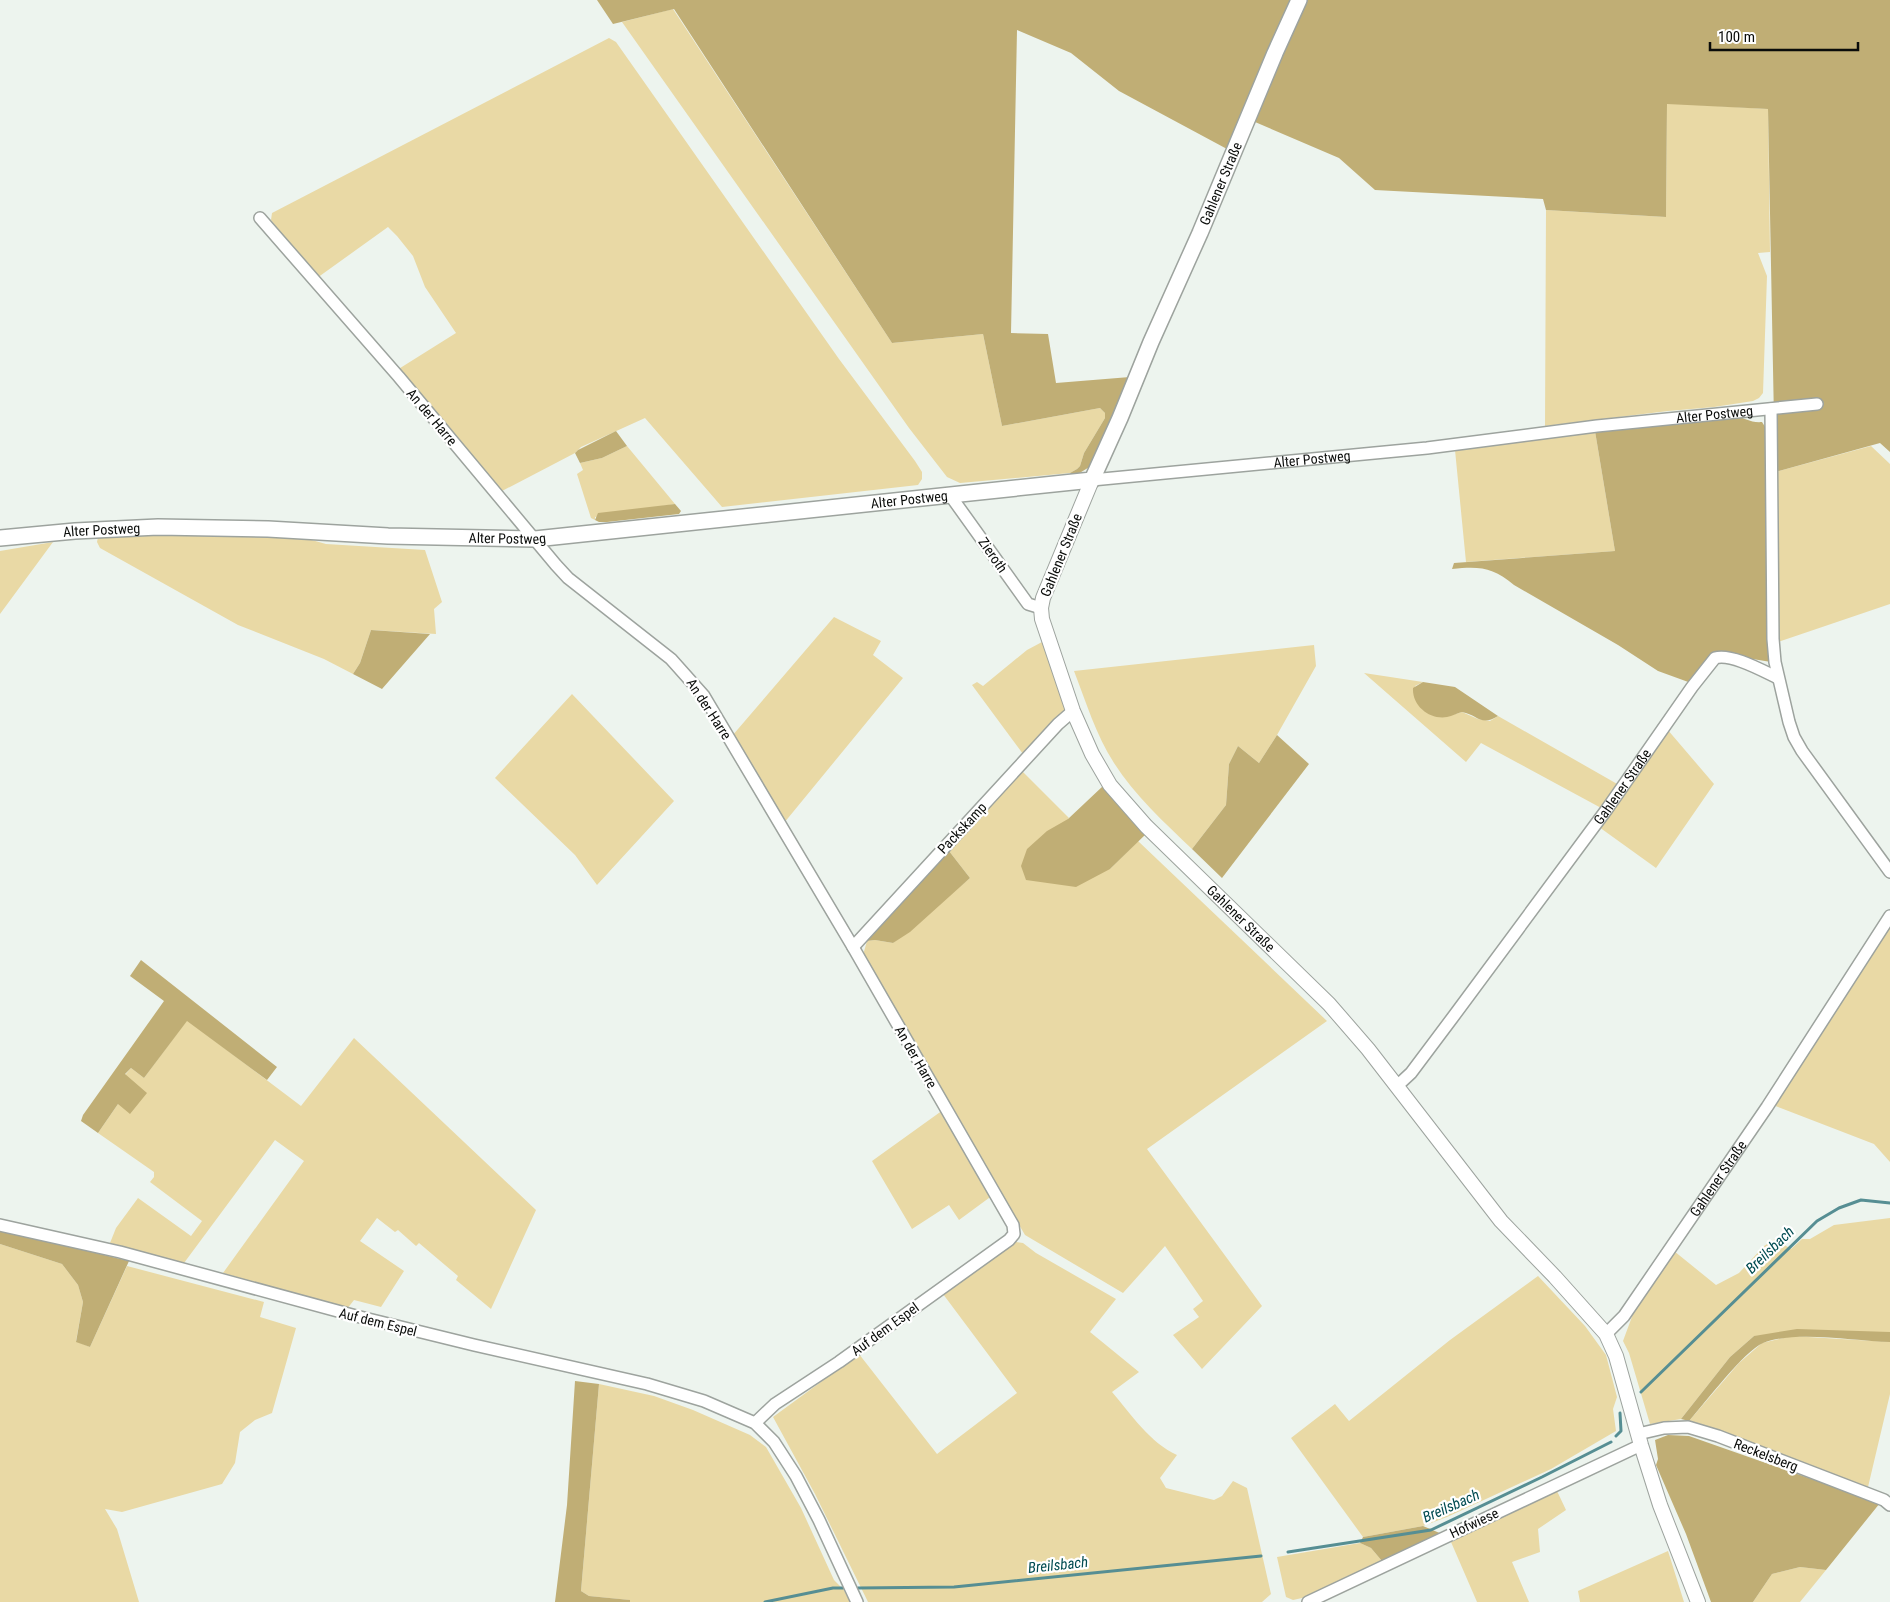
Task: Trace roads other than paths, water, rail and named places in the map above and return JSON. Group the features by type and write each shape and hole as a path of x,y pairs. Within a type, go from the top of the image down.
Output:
{"main road":[{"name":"Gahlener Straße","path":"1092,480 1299,0"},
{"name":"Alter Postweg","path":"0,538 75,531 158,527 268,529 388,536 535,539 1092,480"}],"street":[{"name":"An der Harre","path":"260,218 399,377 568,578 671,659 704,696 853,947 1013,1225 1014,1234"},
{"name":"Alter Postweg","path":"1092,480 1427,448 1676,417 1817,404"},
{"path":"1771,409 1773,639 1778,678 1789,722 1802,751 1890,872"},
{"name":"Gahlener Straße","path":"1092,480 1043,598 1041,608 1042,619 1073,711 1092,754 1110,785 1146,826 1329,1004 1368,1049 1501,1221 1606,1334 1616,1356 1660,1505 1698,1602"},
{"name":"Zieroth","path":"950,496 1028,604 1041,608"},
{"name":"Gahlener Straße","path":"1397,1086 1412,1073 1715,658 1724,657 1778,678"},
{"name":"Packskamp","path":"853,947 1058,724 1073,711"},
{"name":"Gahlener Straße","path":"1606,1334 1624,1316 1767,1107 1890,916"},
{"name":"Auf dem Espel","path":"0,1225 120,1252 392,1325 647,1384 704,1401 755,1423 774,1442 796,1476 819,1520 857,1602"},
{"name":"Auf dem Espel","path":"755,1423 776,1404 839,1362 1010,1240 1014,1234"},
{"name":"Reckelsberg","path":"1639,1439 1664,1428 1688,1427 1718,1436 1884,1500 1890,1505"},
{"name":"Hofwiese","path":"1308,1602 1639,1439"}],"waterway":[{"name":"Breilsbach","path":"1641,1392 1817,1221 1839,1208 1861,1200 1890,1203"},
{"name":"Breilsbach","path":"1616,1436 1621,1431 1620,1413"},
{"name":"Breilsbach","path":"1288,1552 1431,1530 1611,1442"},
{"name":"Breilsbach","path":"858,1588 954,1587 1261,1556"},
{"name":"Breilsbach","path":"765,1602 833,1588 843,1588"}]}
